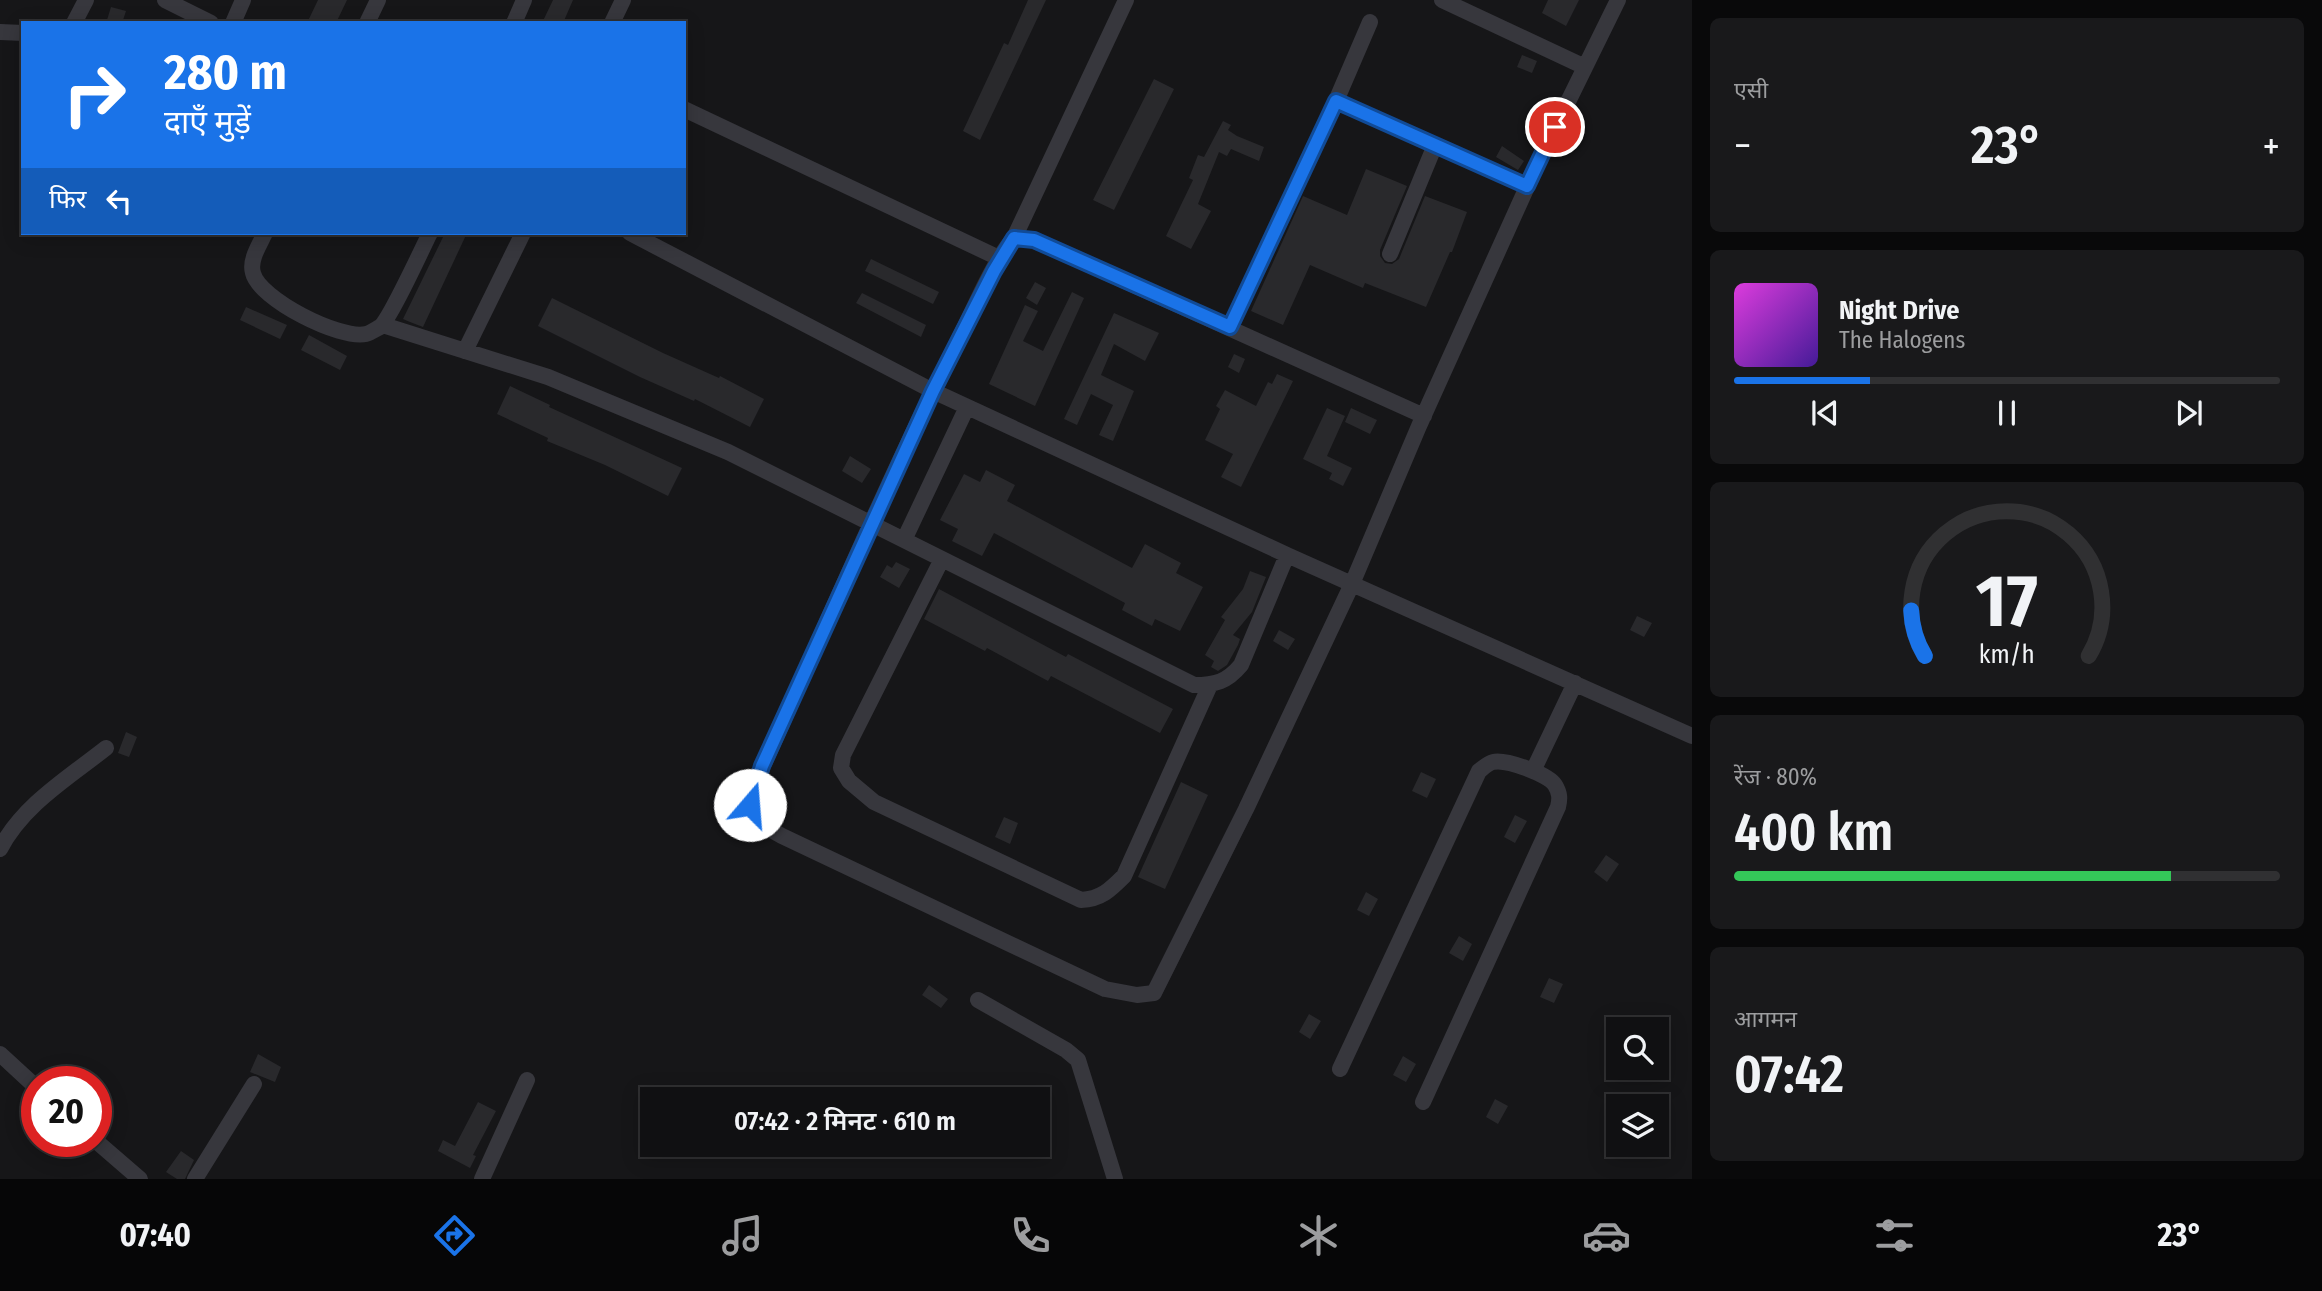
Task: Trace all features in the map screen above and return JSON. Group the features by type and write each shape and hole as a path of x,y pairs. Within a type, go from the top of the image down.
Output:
{"street":[{"path":"75,21 86,0"},
{"path":"164,0 187,18"},
{"path":"234,21 243,0"},
{"path":"368,21 378,0"},
{"path":"515,21 524,0"},
{"path":"613,21 622,0"},
{"path":"1126,0 1014,238 933,391 762,766 750,805 757,822 1105,989 1137,995 1154,993 1246,809 1352,584 1527,186 1618,0"},
{"path":"1442,0 1585,66"},
{"path":"1230,327 1370,22"},
{"path":"0,32 21,33"},
{"path":"1336,101 1527,186"},
{"path":"686,110 1001,259"},
{"path":"1390,254 1435,145"},
{"path":"264,235 254,257 253,273 261,287 283,305 334,330 352,334 367,334 383,325 429,235"},
{"path":"465,351 522,235"},
{"path":"633,235 933,391 1287,555 1692,736"},
{"path":"1014,238 1034,240 1424,416"},
{"path":"383,325 548,377 728,452 1194,685 1210,685 1230,678 1241,666 1287,555"},
{"path":"904,540 968,407"},
{"path":"942,559 843,755 841,768 849,781 874,802 1081,900 1097,899 1124,876 1210,685"},
{"path":"1533,771 1574,682"},
{"path":"0,849 9,832 41,799 106,748"},
{"path":"1340,1069 1479,771 1492,762 1533,771 1550,779 1556,786 1560,797 1558,807 1423,1102"},
{"path":"978,1000 1066,1050 1078,1060 1115,1179"},
{"path":"0,1054 21,1073"},
{"path":"482,1179 527,1080"},
{"path":"195,1179 254,1084"},
{"path":"112,1155 140,1179"}],"building":[{"path":"318,0 347,0 337,21 308,21"},
{"path":"553,0 573,0 564,21 543,21"},
{"path":"1028,0 1046,0 980,140 963,131 1004,43 1008,45"},
{"path":"1548,0 1579,0 1566,26 1542,13"},
{"path":"111,7 126,11 123,21 107,20"},
{"path":"1522,55 1537,61 1532,73 1517,67"},
{"path":"1154,79 1174,89 1114,210 1093,200"},
{"path":"1223,121 1231,125 1228,130 1237,136 1264,147 1259,161 1231,149 1227,156 1219,152 1198,204 1211,211 1191,249 1166,236 1193,180 1189,178 1198,155 1204,157"},
{"path":"1502,146 1524,161 1518,170 1496,157"},
{"path":"1366,169 1407,186 1380,250 1380,256 1385,263 1392,264 1399,259 1425,196 1467,212 1426,307 1365,283 1363,288 1310,265 1283,325 1251,311 1303,196 1347,215"},
{"path":"444,235 466,235 423,327 403,319"},
{"path":"871,259 939,292 933,304 865,271"},
{"path":"1035,282 1046,288 1037,305 1026,298"},
{"path":"1072,292 1084,298 1035,406 989,384 1025,305 1038,311 1023,341 1043,351"},
{"path":"862,293 926,325 921,337 856,303"},
{"path":"552,298 764,399 750,427 695,399 694,401 640,377 538,326"},
{"path":"246,307 287,325 280,339 240,320"},
{"path":"1114,313 1159,333 1145,361 1114,344 1101,375 1134,391 1113,441 1099,435 1113,405 1091,394 1077,425 1064,419"},
{"path":"309,335 347,356 340,370 301,350"},
{"path":"1234,354 1245,359 1239,373 1228,367"},
{"path":"1277,374 1293,381 1241,487 1221,477 1233,454 1205,440 1220,409 1216,406 1225,390 1256,406 1268,382 1272,384"},
{"path":"510,386 550,405 549,407 682,468 668,496 605,465 547,441 548,438 497,414"},
{"path":"1327,408 1345,416 1327,456 1352,468 1343,486 1329,479 1332,473 1303,459"},
{"path":"1351,408 1377,420 1370,434 1345,422"},
{"path":"850,456 871,469 862,483 842,471"},
{"path":"986,470 1015,485 1007,501 1132,568 1145,544 1181,563 1176,573 1203,587 1180,631 1155,619 1152,626 1122,610 1125,603 994,533 982,556 952,541 958,529 940,520 964,474 980,482"},
{"path":"896,562 910,569 899,588 880,577 887,565 892,568"},
{"path":"1250,571 1266,577 1252,612 1233,635 1240,639 1238,645 1227,665 1218,671 1211,667 1214,661 1205,655 1225,620 1221,617 1243,589"},
{"path":"939,589 1066,657 1068,654 1173,709 1160,733 1051,676 1048,681 987,648 985,651 924,619"},
{"path":"1637,616 1652,623 1644,637 1630,630"},
{"path":"1279,630 1295,639 1288,650 1273,641"},
{"path":"126,732 137,737 129,757 118,753"},
{"path":"1421,772 1436,779 1427,798 1412,791"},
{"path":"1181,782 1208,795 1165,889 1138,877"},
{"path":"1515,815 1527,821 1515,843 1504,837"},
{"path":"1004,817 1018,823 1010,844 995,837"},
{"path":"1606,855 1619,864 1607,882 1594,872"},
{"path":"1366,892 1378,899 1369,916 1357,910"},
{"path":"1459,936 1472,944 1463,961 1449,953"},
{"path":"1549,978 1563,984 1554,1003 1540,997"},
{"path":"929,985 948,999 941,1008 922,995"},
{"path":"1309,1014 1321,1021 1310,1039 1299,1032"},
{"path":"258,1054 281,1067 275,1082 250,1072"},
{"path":"1403,1056 1416,1064 1406,1082 1393,1075"},
{"path":"1495,1099 1508,1106 1498,1124 1486,1117"},
{"path":"478,1102 496,1111 473,1155 476,1156 470,1168 438,1151 443,1140 455,1146"},
{"path":"181,1151 194,1160 185,1179 177,1179 166,1172"}],"route":[{"path":"750,805 762,766 933,391 994,271 1014,238 1034,240 1230,327 1336,101 1527,186 1555,127"}]}
